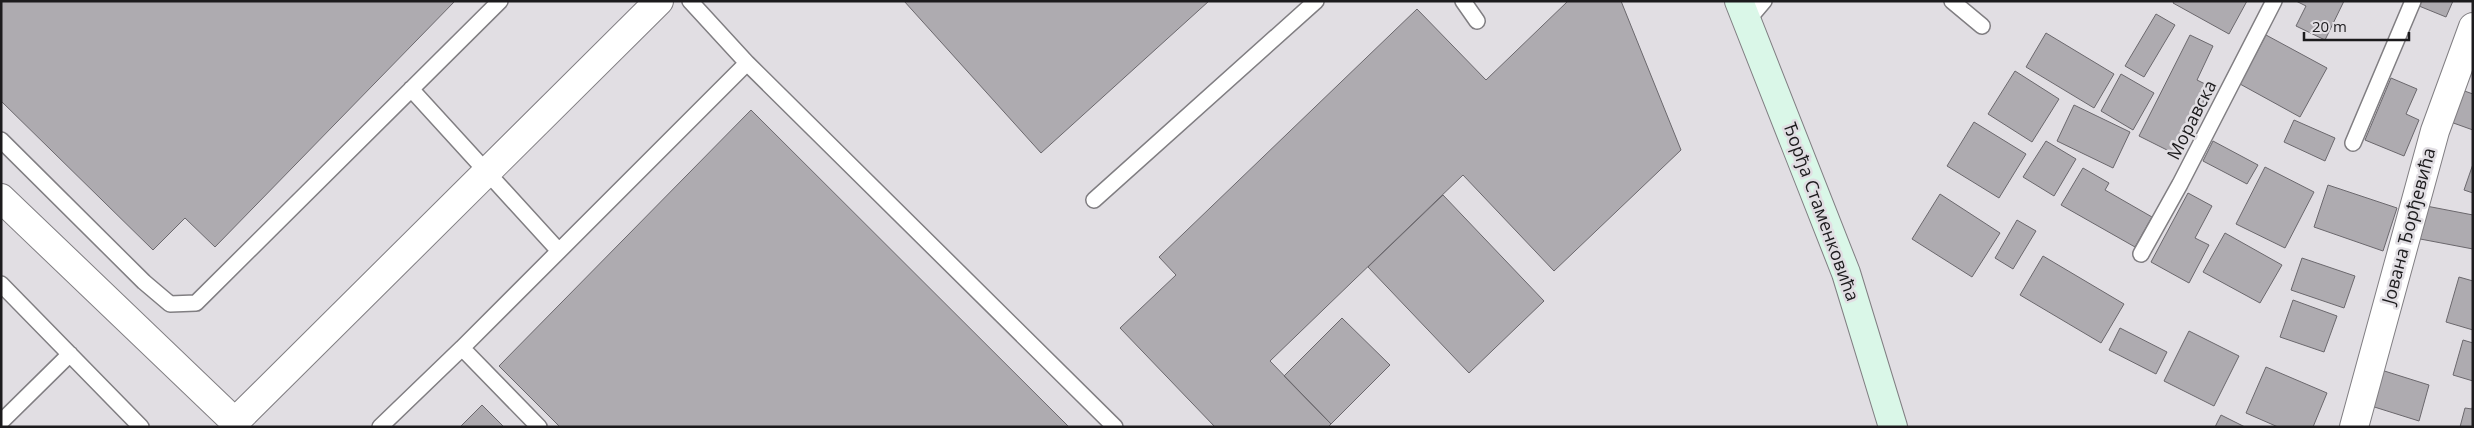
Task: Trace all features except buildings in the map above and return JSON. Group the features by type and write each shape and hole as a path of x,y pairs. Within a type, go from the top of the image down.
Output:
{"street":[{"path":"1,198 233,424 659,1"},
{"name":"Ђорђа Стаменковића","path":"1750,8 1846,273 1893,427"},
{"name":"Јована Ђорђевића","path":"2354,427 2435,131 2473,27"}],"lane":[{"path":"1,140 150,288 170,304 196,303 500,1"},
{"path":"690,1 747,63 1115,427"},
{"path":"1094,200 1316,1"},
{"path":"1463,1 1477,21"},
{"path":"1952,1 1982,26"},
{"name":"Моравска","path":"2140,254 2180,184 2274,1"},
{"path":"2353,142 2413,1"},
{"path":"380,427 462,348 747,63"},
{"path":"411,90 559,251"},
{"path":"1,284 141,427"},
{"path":"462,348 539,427"},
{"path":"1,422 70,354"}]}
